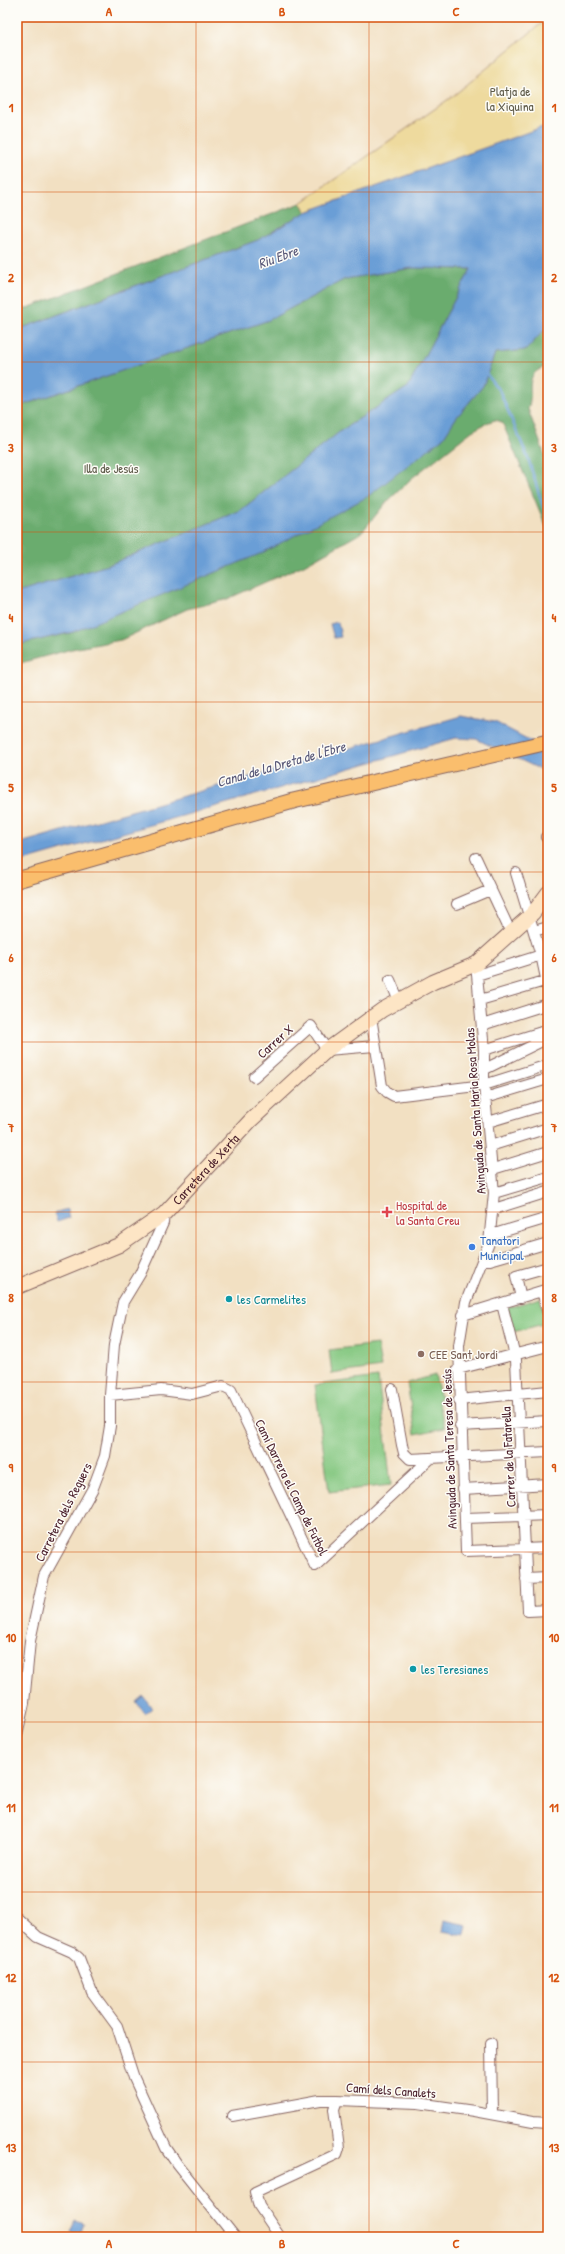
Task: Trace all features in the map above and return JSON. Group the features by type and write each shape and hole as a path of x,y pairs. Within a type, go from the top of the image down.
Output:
{"main road":[{"path":"17,880 293,801 547,743"},
{"path":"477,969 547,897"},
{"name":"Carretera de Xerta","path":"17,1287 119,1245 164,1214 251,1120 327,1050 371,1017 433,982 477,969"}],"street":[{"path":"476,858 511,933"},
{"path":"480,1000 547,983 545,954 534,931 516,872"},
{"path":"457,904 490,890"},
{"path":"534,931 548,927"},
{"path":"477,969 545,954"},
{"name":"Avinguda de Santa Maria Rosa Molas","path":"477,969 484,1050 484,1085 493,1169 494,1193 494,1209 484,1258"},
{"path":"390,980 399,1001"},
{"path":"482,1025 548,1004"},
{"path":"371,1017 375,1046 384,1089 394,1096 484,1085 548,1065"},
{"name":"Carrer X","path":"254,1077 311,1026 327,1050"},
{"path":"484,1050 548,1034"},
{"path":"485,1069 548,1034"},
{"path":"327,1050 375,1046"},
{"path":"485,1098 548,1079"},
{"path":"488,1122 548,1104"},
{"path":"490,1146 548,1128"},
{"path":"493,1169 548,1152"},
{"path":"494,1193 548,1177"},
{"path":"494,1209 548,1192"},
{"name":"Carretera dels Reguers","path":"17,1736 24,1703 30,1641 44,1576 93,1488 105,1456 110,1426 110,1395 117,1321 122,1302 140,1274 163,1223 164,1214"},
{"path":"490,1234 548,1218"},
{"path":"484,1258 490,1260 548,1242"},
{"name":"Avinguda de Santa Teresa de Jesús","path":"484,1258 470,1289 463,1315 458,1369 466,1551 525,1549"},
{"path":"521,1298 516,1276 548,1267"},
{"path":"463,1315 545,1290 548,1313"},
{"name":"Carrer de la Fatarella","path":"502,1304 515,1354 528,1611 548,1610"},
{"path":"458,1369 548,1346"},
{"name":"Camí Darrera el Camp de Futbol","path":"110,1395 161,1390 192,1394 223,1386 231,1390 315,1566 431,1458"},
{"path":"392,1389 404,1453 410,1459 462,1455 548,1452"},
{"path":"459,1400 548,1391"},
{"path":"460,1426 548,1421"},
{"path":"463,1489 548,1484"},
{"path":"465,1518 548,1515"},
{"path":"525,1549 548,1548"},
{"path":"526,1579 548,1578"},
{"path":"17,1918 38,1936 72,1952 79,1958 92,1992 118,2026 134,2078 166,2148 235,2237"},
{"path":"491,2042 492,2114"},
{"name":"Camí dels Canalets","path":"232,2116 320,2100 337,2100 418,2103 492,2114 533,2122 548,2123"},
{"path":"280,2237 259,2206 255,2192 259,2188 337,2154 339,2148 334,2109 337,2100"}],"green space":[{"path":"301,203 306,212 258,240 17,330 17,312"},
{"name":"Illa de Jesús","path":"412,268 471,269 408,387 342,430 241,510 111,564 17,593 17,407 269,320 345,279"},
{"path":"548,326 548,366 534,373 530,383 530,402 528,409 548,464 548,531 502,422 495,420 472,431 412,478 386,503 361,533 304,565 225,600 187,609 121,640 72,649 17,664 17,645 74,632 443,438 456,418 483,386 495,353 526,350"},
{"path":"540,1298 547,1323 513,1332 507,1308"},
{"path":"377,1344 381,1367 332,1374 329,1350"},
{"path":"435,1375 441,1398 438,1399 445,1428 415,1434 407,1383"},
{"path":"378,1377 391,1485 329,1492 315,1385"}],"sand":[{"name":"Platja de la Xiquina","path":"548,18 548,125 306,212 301,203 453,96"}],"water":[{"name":"Riu Ebre","path":"548,125 548,326 526,350 495,353 483,386 456,418 443,438 367,497 262,553 73,632 17,645 17,593 111,564 241,510 342,430 408,387 471,269 412,268 345,279 269,320 17,407 17,330 258,240 306,212"},
{"path":"338,622 341,637 334,638 330,624"},
{"path":"461,716 495,722 548,750 548,773 476,739 456,738 17,863 17,844"},
{"path":"67,1209 69,1218 57,1222 54,1213"},
{"path":"143,1696 152,1708 145,1714 136,1702"},
{"path":"444,1920 467,1925 465,1935 442,1931"},
{"path":"76,2221 84,2224 79,2236 76,2236 71,2232"}],"waterway":[{"path":"486,373 500,392 528,458 548,523"}],"place":[{"name":"Hospital de la Santa Creu","path":"387,1212"},
{"name":"Tanatori Municipal","path":"472,1247"},
{"name":"les Carmelites","path":"229,1299"},
{"name":"CEE Sant Jordi","path":"421,1354"},
{"name":"les Teresianes","path":"413,1669"}],"water label":[{"name":"Canal de la Dreta de l'Ebre","path":"281,764"}]}
